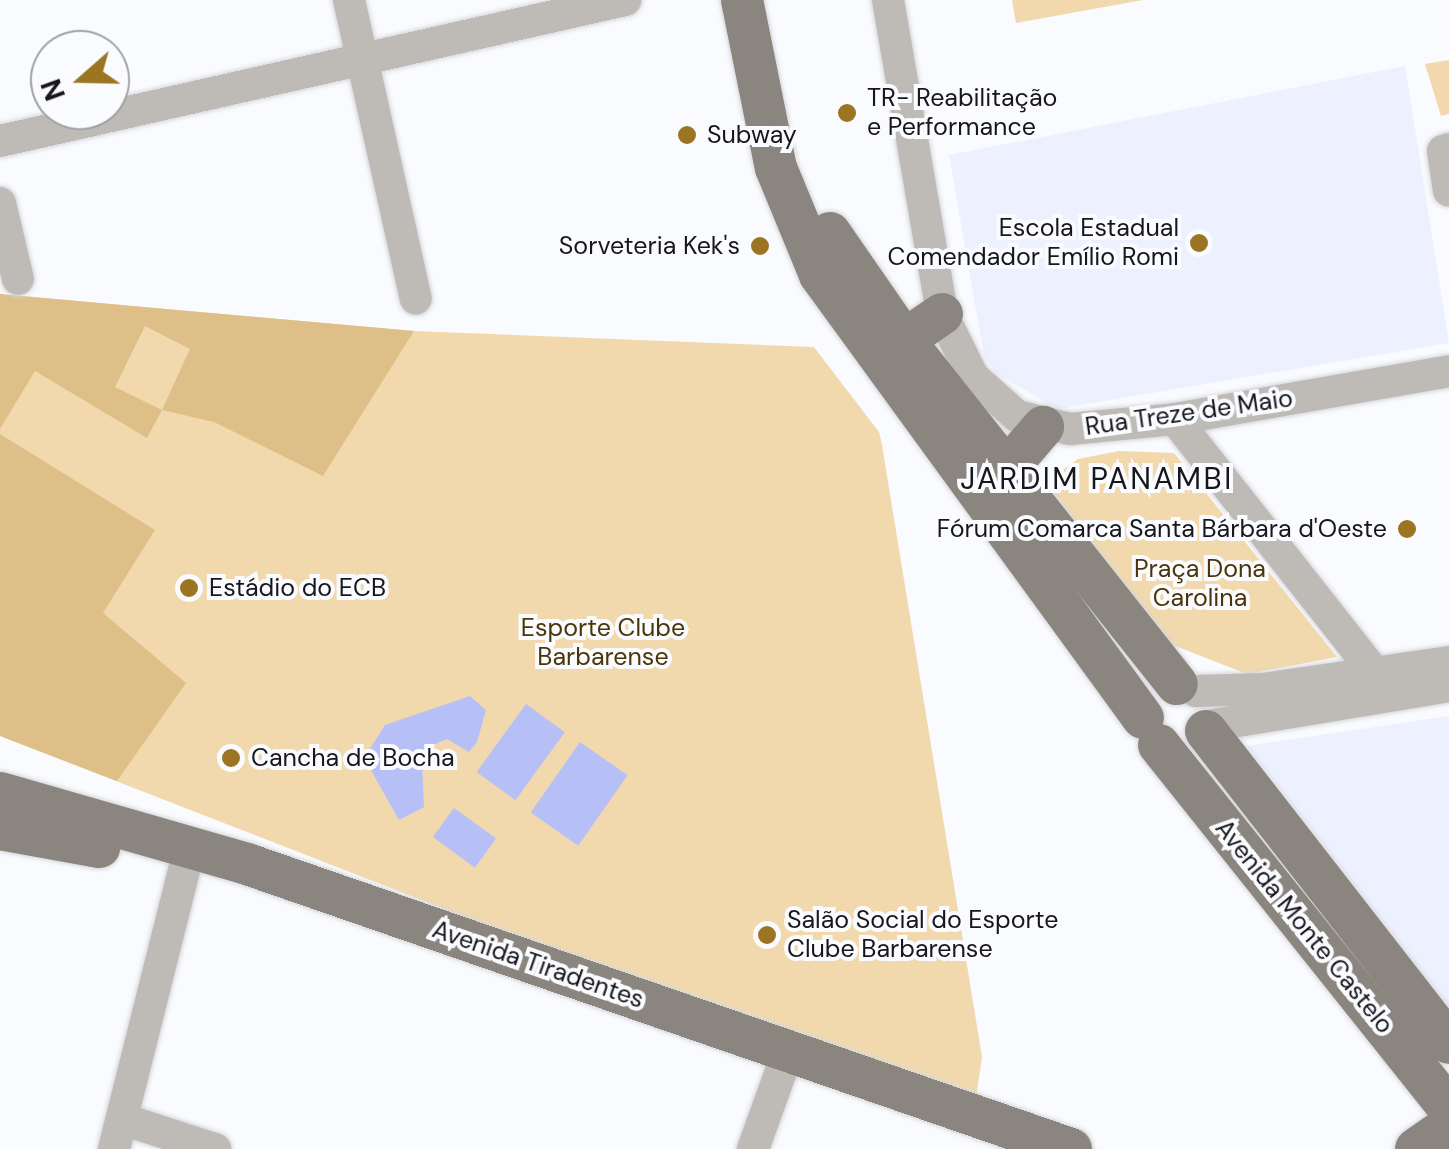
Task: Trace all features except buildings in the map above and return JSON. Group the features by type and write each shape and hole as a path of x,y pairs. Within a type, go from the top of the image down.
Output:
{"main road":[{"name":"Avenida Monte Castelo","path":"742,0 776,168 820,275 1151,732 1449,1108"},
{"name":"Avenida Monte Castelo","path":"769,0 810,188 848,263 904,340 1197,708 1449,1043"},
{"path":"904,340 942,314"},
{"path":"1006,470 1043,427"},
{"path":"1156,690 1197,708 1191,747 1151,732 1156,690"},
{"name":"Avenida Tiradentes","path":"0,793 784,1063 1072,1149"},
{"name":"Avenida Tiradentes","path":"0,830 187,858"},
{"name":"Avenida Tiradentes","path":"784,1063 1000,1149"},
{"path":"1416,1149 1449,1126"}],"street":[{"path":"349,0 416,300"},
{"path":"0,141 625,0"},
{"path":"888,0 942,314 973,378 996,402 1043,427"},
{"path":"1446,150 1449,191"},
{"path":"0,202 18,279"},
{"name":"Rua Treze de Maio","path":"1043,427 1176,419 1449,370"},
{"path":"1176,419 1384,684"},
{"path":"1384,684 1449,662"},
{"path":"1197,708 1384,684 1449,686"},
{"path":"187,858 118,1134 215,1149"},
{"path":"753,1149 784,1063"}],"shaded area":[{"name":"Escola Estadual Comendador Emílio Romi","path":"1405,66 1449,343 1057,409 996,373 984,356 949,155"},
{"path":"0,294 414,331 323,476 214,422 162,410 147,438 35,371 0,429","holes":["145,326 190,349 162,410 115,387"]},
{"path":"0,434 155,530 103,613 186,683 117,781 0,736"},
{"path":"1449,716 1449,1008 1247,746"}],"green space":[{"path":"1012,0 1143,0 1016,23"},
{"path":"1449,60 1449,114 1441,116 1425,64"},
{"name":"Esporte Clube Barbarense","path":"0,294 414,331 814,347 879,432 882,445 982,1057 976,1098 627,980 0,736"},
{"name":"Praça Dona Carolina","path":"1119,451 1174,453 1337,657 1247,674 1165,642 1054,494 1057,474 1078,459"}],"water":[{"path":"470,696 486,710 477,742 469,752 447,739 433,745 422,762 424,807 399,820 364,758 385,725"},
{"path":"526,704 565,732 515,800 477,772"},
{"path":"580,742 628,775 578,846 531,812"},
{"path":"454,808 496,839 475,868 433,837"}],"place":[{"name":"TR- Reabilitação e Performance","path":"847,113"},
{"name":"Subway","path":"687,135"},
{"name":"Escola Estadual Comendador Emílio Romi","path":"1199,243"},
{"name":"Sorveteria Kek's","path":"760,246"},
{"name":"Fórum Comarca Santa Bárbara d'Oeste","path":"1407,529"},
{"name":"Estádio do ECB","path":"189,588"},
{"name":"Cancha de Bocha","path":"231,758"},
{"name":"Salão Social do Esporte Clube Barbarense","path":"767,935"}],"district":[{"name":"JARDIM PANAMBI","path":"1097,479"}]}
